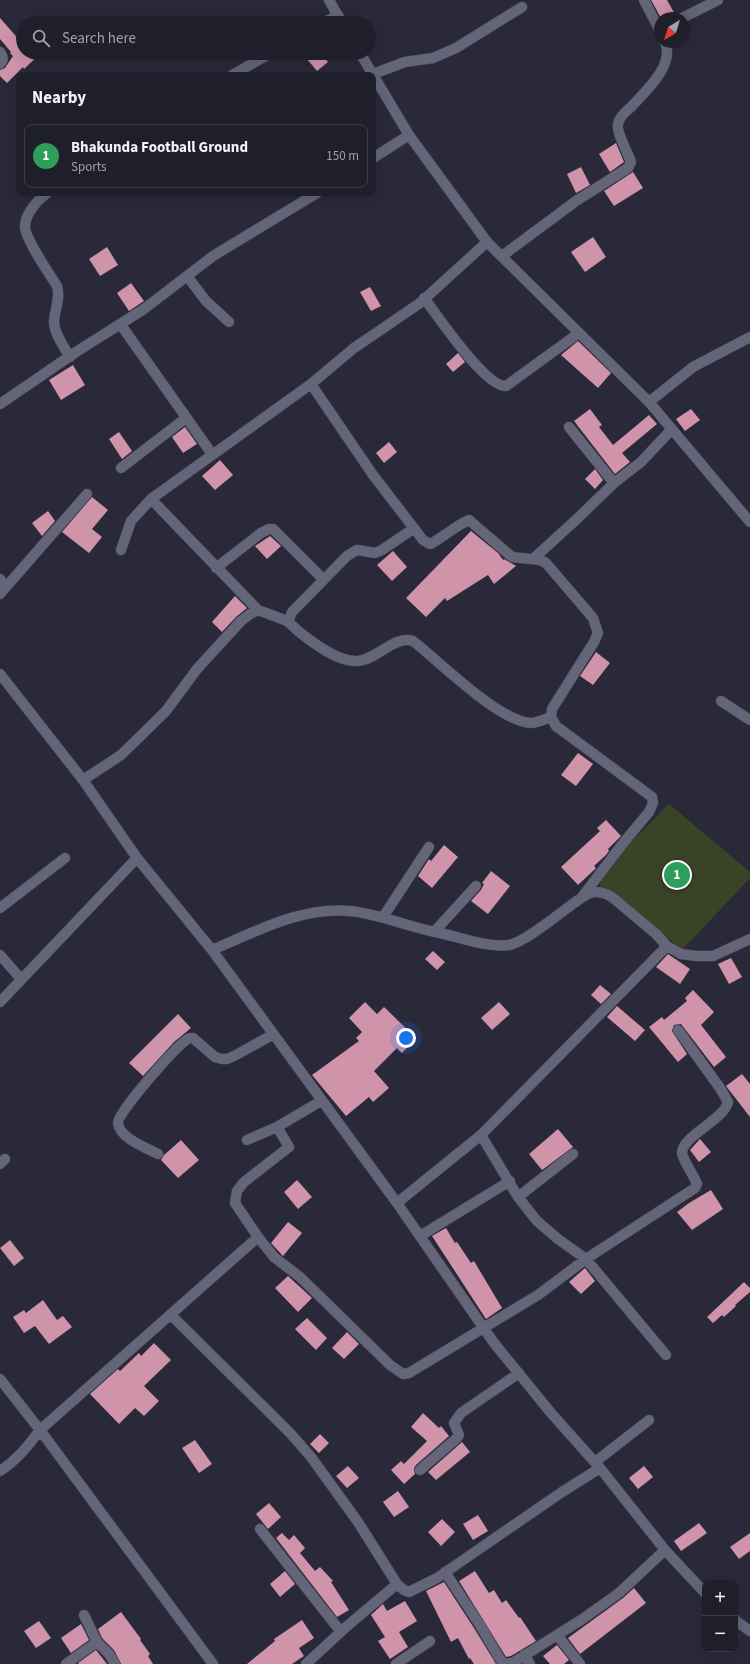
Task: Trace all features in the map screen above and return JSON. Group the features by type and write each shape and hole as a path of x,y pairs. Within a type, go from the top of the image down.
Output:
{"street":[{"path":"329,0 338,16"},
{"path":"644,0 654,18"},
{"path":"690,14 718,0"},
{"path":"376,73 405,62 433,58 456,48 522,7"},
{"path":"502,256 576,201 628,168 631,162 619,131 618,124 622,116 644,93 664,68 667,56 666,48"},
{"path":"0,52 3,56 3,60 0,64"},
{"path":"237,72 259,60"},
{"path":"364,60 372,72"},
{"path":"376,79 409,135 488,242 649,402 750,522"},
{"path":"376,156 409,135"},
{"path":"44,196 33,206 27,216 25,227 30,241 57,286 60,294 54,324 57,334 70,357"},
{"path":"0,404 121,325 213,256 312,196"},
{"path":"121,550 132,521 151,499 311,384 354,348 424,298 488,242"},
{"path":"188,276 206,301 229,322"},
{"path":"424,298 479,368 490,379 502,386 506,386 579,333"},
{"path":"121,325 212,454"},
{"path":"649,402 693,367 750,337"},
{"path":"311,384 373,475 413,529 423,540 430,544 469,520 512,556 540,560 546,563 593,618 598,633 594,642 552,708 551,717 556,726 652,797 653,803 649,812 582,897"},
{"path":"121,468 186,418"},
{"path":"569,427 614,483"},
{"path":"533,559 614,483 641,462 672,429"},
{"path":"2,587 87,494"},
{"path":"151,499 258,610 288,622 318,647 346,660 358,661 372,657 398,642 407,639 413,641 477,695 509,716 523,722 533,723 551,717"},
{"path":"216,568 261,533 268,529 273,529 323,579"},
{"path":"288,622 292,612 347,556 357,550 375,553 382,550 413,529"},
{"path":"83,780 121,755 166,711 197,669 240,621 258,610"},
{"path":"0,674 83,780 137,858 212,950 272,1035 420,1236 482,1328 551,1413 597,1465 665,1550 702,1590"},
{"path":"721,701 750,720"},
{"path":"383,917 429,847"},
{"path":"0,908 65,858"},
{"path":"0,1002 137,858"},
{"path":"434,932 476,886"},
{"path":"212,950 275,924 311,912 325,910 350,911 383,917 426,931 500,946 510,945 526,938 582,897 594,892 604,893 612,897 656,934 667,946 681,954 712,956 750,939"},
{"path":"396,1203 481,1135 667,946"},
{"path":"0,955 21,979"},
{"path":"277,1127 288,1147 244,1182 237,1190 235,1203 258,1237 274,1257 300,1277 390,1365 403,1374 409,1372 538,1296 586,1259 695,1188 697,1184 694,1175 683,1157 682,1151 685,1145 704,1126 724,1111 728,1102 720,1088 678,1030"},
{"path":"158,1154 128,1138 119,1126 118,1122 120,1116 134,1097 177,1048 189,1038 193,1038 215,1057 227,1059 272,1035"},
{"path":"247,1140 277,1127 321,1101"},
{"path":"481,1135 510,1181 518,1197 537,1221 558,1239 586,1259 666,1355"},
{"path":"518,1197 573,1154"},
{"path":"420,1236 510,1181"},
{"path":"0,1471 23,1453 40,1430 258,1237"},
{"path":"171,1315 290,1433 311,1457 358,1522 397,1584 409,1592 445,1572 562,1492 597,1465 649,1420"},
{"path":"420,1470 457,1438 458,1435 454,1422 461,1413 518,1372"},
{"path":"0,1379 40,1430 213,1664"},
{"path":"260,1528 341,1632"},
{"path":"445,1572 502,1662 507,1664 514,1662 581,1620 620,1593 665,1550"},
{"path":"306,1664 397,1584"},
{"path":"84,1615 97,1642 109,1654 115,1664"},
{"path":"738,1622 750,1631"},
{"path":"557,1635 580,1664"},
{"path":"396,1664 430,1641"},
{"path":"66,1664 97,1642"},
{"path":"524,1655 530,1664"}],"green space":[{"path":"669,804 750,872 750,878 683,949 641,920 610,903 601,896 599,891 601,879 613,866 627,846"}],"building":[{"path":"651,0 667,0 674,12 658,12"},
{"path":"0,18 16,36 16,60 34,60 24,69 23,67 16,72 16,74 7,83 0,76 0,70 5,68 13,56 0,39"},
{"path":"308,60 326,60 328,62 317,71"},
{"path":"616,143 624,162 610,172 599,154"},
{"path":"581,167 590,185 576,193 567,174"},
{"path":"633,172 643,188 614,206 604,191"},
{"path":"593,237 606,257 585,272 571,252"},
{"path":"107,247 118,265 100,276 89,259"},
{"path":"131,283 144,301 129,311 117,293"},
{"path":"370,287 381,306 371,311 360,292"},
{"path":"578,341 611,373 598,388 561,355"},
{"path":"458,353 465,362 453,372 446,364"},
{"path":"73,365 85,385 61,400 49,380"},
{"path":"590,409 602,425 599,427 613,445 649,415 657,424 622,453 630,462 615,474 574,421"},
{"path":"691,409 700,420 685,431 676,419"},
{"path":"185,427 197,444 183,453 172,437"},
{"path":"119,432 132,451 122,459 109,439"},
{"path":"389,442 397,452 384,463 376,453"},
{"path":"220,460 233,475 215,490 202,476"},
{"path":"595,469 603,480 595,489 585,479"},
{"path":"92,497 108,510 92,529 102,537 89,553 62,532"},
{"path":"48,511 55,521 42,536 32,523"},
{"path":"471,531 498,553 503,560 504,559 516,566 494,584 488,575 447,601 445,598 426,617 406,598"},
{"path":"270,536 281,546 267,559 255,546"},
{"path":"393,551 407,567 392,581 377,565"},
{"path":"235,596 247,608 222,632 212,622"},
{"path":"596,652 610,663 593,685 580,676"},
{"path":"578,753 593,764 576,786 561,775"},
{"path":"606,820 621,836 608,849 609,851 606,855 594,866 596,868 578,885 561,867 600,831 597,828"},
{"path":"444,845 458,857 432,888 418,876 429,859 431,861"},
{"path":"491,871 510,886 488,914 471,901 481,890 484,884 482,883"},
{"path":"433,951 445,962 437,970 425,959"},
{"path":"668,954 690,969 680,984 656,967"},
{"path":"731,958 742,977 729,984 718,964"},
{"path":"600,985 611,994 601,1004 591,995"},
{"path":"693,990 714,1012 701,1025 726,1057 714,1067 681,1024 674,1025 672,1031 687,1054 678,1062 649,1027 662,1017 664,1020 687,1001 685,998"},
{"path":"365,1002 377,1014 384,1007 416,1038 402,1053 397,1048 374,1071 389,1088 373,1102 369,1097 346,1116 312,1075 359,1041 356,1038 362,1032 349,1018"},
{"path":"499,1002 510,1014 492,1030 481,1018"},
{"path":"617,1006 645,1030 635,1041 607,1017"},
{"path":"178,1014 191,1028 174,1042 143,1076 129,1063"},
{"path":"742,1074 750,1084 750,1117 726,1086"},
{"path":"558,1129 573,1147 542,1170 529,1154"},
{"path":"700,1139 711,1152 699,1162 690,1150"},
{"path":"181,1140 199,1160 178,1178 161,1160 164,1155"},
{"path":"297,1180 312,1197 298,1209 284,1192"},
{"path":"711,1190 723,1209 692,1230 677,1212"},
{"path":"288,1222 302,1233 283,1256 271,1243"},
{"path":"446,1228 455,1243 457,1242 471,1263 474,1261 502,1308 486,1319 432,1236"},
{"path":"10,1240 24,1258 14,1266 0,1248"},
{"path":"585,1268 595,1281 581,1294 569,1282"},
{"path":"288,1276 312,1298 298,1312 275,1288"},
{"path":"744,1282 750,1288 750,1292 724,1317 722,1315 713,1323 707,1317"},
{"path":"43,1300 57,1320 63,1316 72,1327 49,1344 35,1326 24,1333 13,1317 24,1310 26,1313"},
{"path":"307,1318 327,1338 316,1350 295,1329"},
{"path":"347,1332 359,1344 344,1359 332,1348"},
{"path":"154,1343 171,1360 144,1386 159,1401 144,1416 135,1408 119,1424 90,1394 118,1369 120,1371 139,1353 141,1356"},
{"path":"423,1413 439,1428 441,1426 449,1436 416,1465 414,1468 415,1474 404,1484 391,1470 401,1461 404,1464 427,1441 411,1427"},
{"path":"320,1434 329,1443 319,1453 310,1444"},
{"path":"195,1440 212,1464 199,1473 182,1448"},
{"path":"462,1442 470,1452 436,1480 428,1472"},
{"path":"348,1466 359,1478 347,1488 336,1476"},
{"path":"644,1466 653,1477 638,1489 629,1478"},
{"path":"398,1491 409,1507 394,1517 383,1502"},
{"path":"269,1503 281,1517 268,1529 256,1514"},
{"path":"478,1515 488,1531 473,1540 463,1524"},
{"path":"442,1519 455,1532 441,1546 428,1532"},
{"path":"699,1523 707,1533 681,1551 674,1541"},
{"path":"282,1533 289,1540 294,1535 305,1548 300,1553 315,1571 320,1567 333,1581 331,1582 349,1610 337,1617 276,1538"},
{"path":"750,1533 750,1551 739,1559 730,1547"},
{"path":"285,1571 295,1584 280,1597 270,1584"},
{"path":"475,1571 489,1593 494,1590 502,1603 506,1600 519,1618 520,1617 536,1641 511,1656 506,1657 459,1581"},
{"path":"444,1582 496,1664 474,1664 470,1658 469,1659 458,1638 451,1642 426,1591"},
{"path":"634,1588 646,1603 580,1654 568,1638 623,1598"},
{"path":"405,1601 417,1621 399,1632 408,1647 390,1659 378,1641 385,1637 371,1615 383,1604 387,1611"},
{"path":"121,1612 141,1639 140,1640 150,1654 148,1656 153,1664 121,1664 114,1650 102,1638 98,1629"},
{"path":"302,1620 314,1638 299,1648 304,1656 292,1664 247,1664 275,1641 274,1639"},
{"path":"39,1621 51,1638 36,1648 24,1631"},
{"path":"81,1624 89,1640 71,1653 61,1638"},
{"path":"557,1645 569,1660 564,1664 550,1664 543,1656"},
{"path":"96,1650 107,1664 78,1663"}],"place":[{"name":"Bhakunda Football Ground","path":"677,875"}]}
